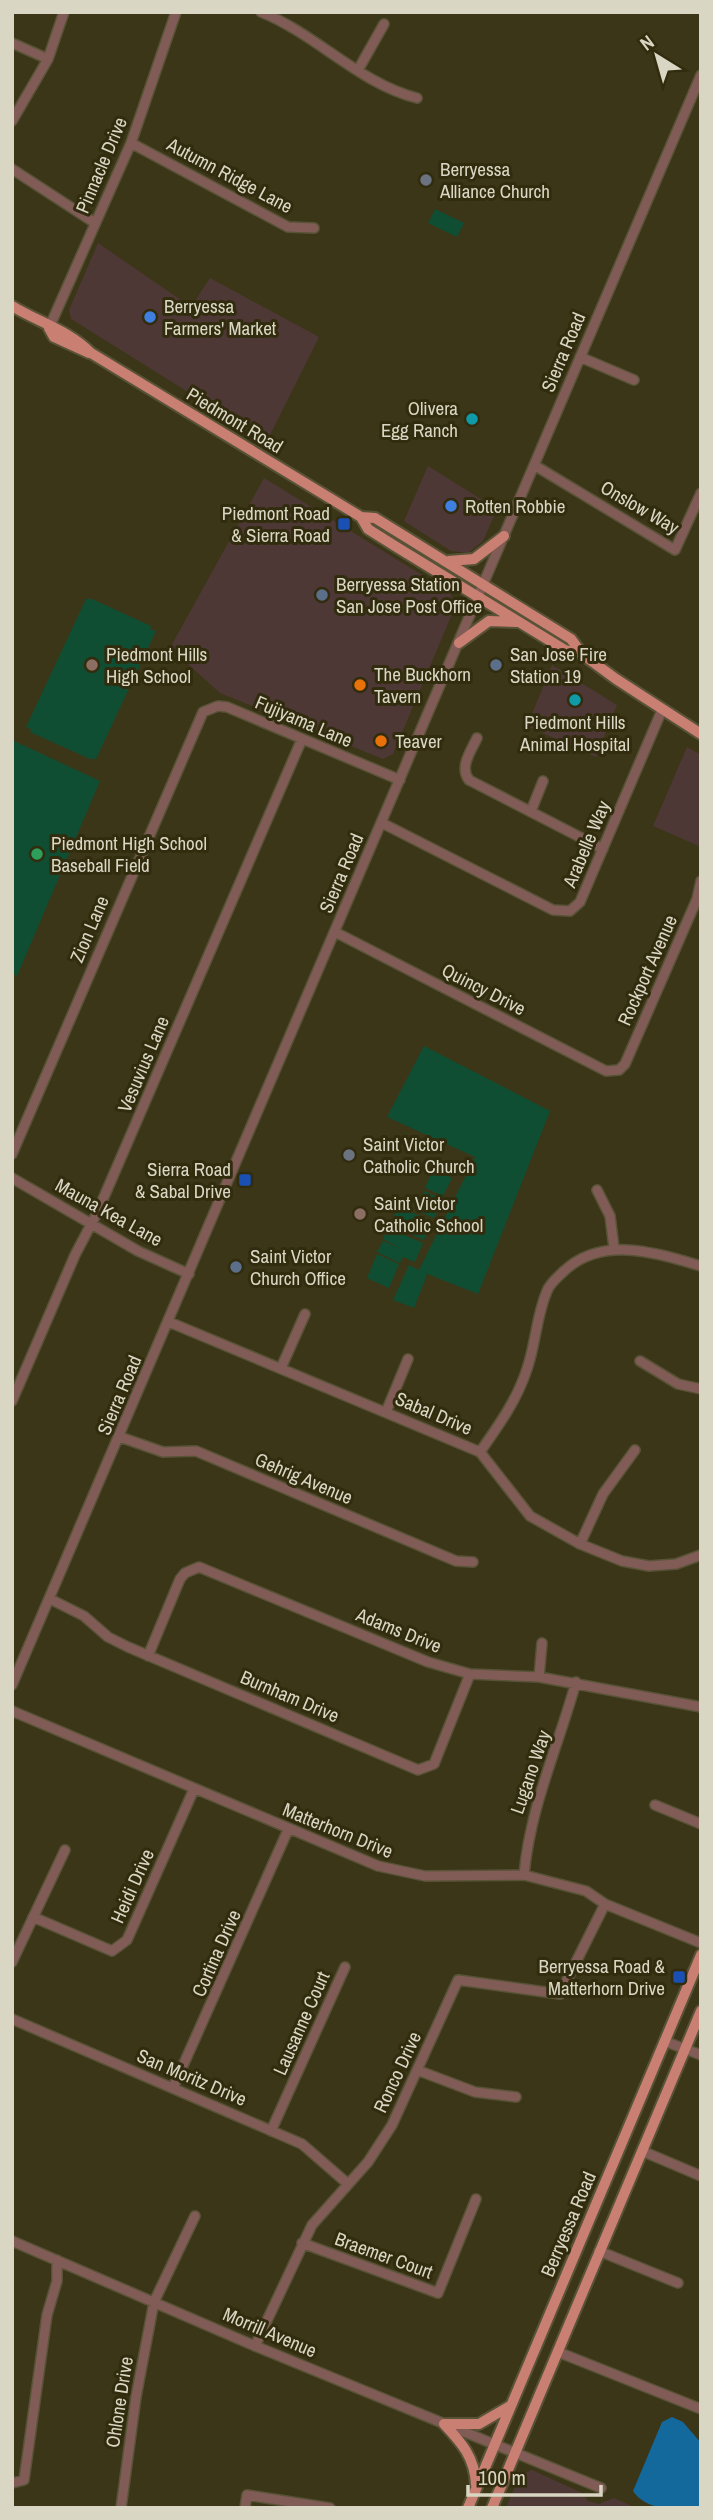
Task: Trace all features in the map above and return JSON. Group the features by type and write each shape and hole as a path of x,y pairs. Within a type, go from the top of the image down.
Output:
{"main road":[{"name":"Piedmont Road","path":"12,306 49,328 66,332 91,353 361,517 368,528 478,597 565,650 582,654"},
{"name":"Piedmont Road","path":"361,517 375,518 571,639 582,654 701,734"},
{"path":"446,561 474,559 504,536"},
{"path":"459,643 489,621 524,624"},
{"name":"Berryessa Road","path":"468,2508 701,1955"},
{"name":"Berryessa Road","path":"492,2508 701,2011"},
{"path":"444,2424 479,2424 511,2406"},
{"path":"444,2424 471,2459 476,2490"}],"street":[{"path":"12,121 48,59 64,12"},
{"name":"Pinnacle Drive","path":"49,328 131,143 176,12"},
{"path":"267,13 398,93 417,98"},
{"path":"358,70 384,24"},
{"path":"12,43 48,59"},
{"name":"Sierra Road","path":"12,1685 701,75"},
{"name":"Autumn Ridge Lane","path":"131,143 288,227 314,228"},
{"path":"12,169 95,223"},
{"path":"580,357 634,380"},
{"name":"Onslow Way","path":"534,465 676,550 701,493"},
{"name":"Fujiyama Lane","path":"198,719 210,708 227,707 400,780"},
{"name":"Arabelle Way","path":"382,823 557,912 570,911 580,902 662,710"},
{"name":"Zion Lane","path":"12,1154 198,719"},
{"path":"477,738 465,765 465,773 470,780 603,849"},
{"name":"Vesuvius Lane","path":"12,1401 302,739"},
{"path":"531,811 543,781"},
{"name":"Rockport Avenue","path":"619,1070 625,1064 692,912 701,881"},
{"name":"Quincy Drive","path":"335,932 606,1071 619,1070"},
{"name":"Mauna Kea Lane","path":"12,1178 138,1251 189,1274"},
{"path":"597,1190 610,1216 614,1248"},
{"path":"480,1452 514,1402 528,1367 535,1322 548,1287 572,1264 614,1248 648,1251 701,1266"},
{"path":"281,1368 304,1314"},
{"name":"Sabal Drive","path":"169,1322 480,1452 530,1516 580,1544 622,1561 649,1566 676,1564 701,1555"},
{"path":"386,1412 408,1359"},
{"path":"640,1361 678,1384 701,1389"},
{"name":"Gehrig Avenue","path":"120,1437 163,1451 196,1451 456,1560 473,1562"},
{"path":"580,1544 603,1494 635,1450"},
{"name":"Adams Drive","path":"148,1656 180,1580 185,1573 199,1567 428,1662 470,1674 539,1677 576,1682 701,1707"},
{"name":"Burnham Drive","path":"50,1599 84,1616 108,1637 148,1656 418,1770 434,1764 470,1674"},
{"path":"539,1677 542,1643"},
{"name":"Lugano Way","path":"524,1875 537,1799 559,1743 576,1682"},
{"name":"Matterhorn Drive","path":"12,1711 378,1866 409,1875 524,1875 586,1891 605,1904 701,1943"},
{"name":"Heidi Drive","path":"33,1917 112,1951 128,1940 194,1789"},
{"path":"655,1805 701,1824"},
{"name":"Cortina Drive","path":"173,2088 288,1830"},
{"path":"12,1962 65,1850"},
{"name":"Ronco Drive","path":"255,2346 312,2225 368,2162 392,2125 458,1980 560,1994 605,1904"},
{"name":"Lausanne Court","path":"271,2131 345,1967"},
{"name":"San Moritz Drive","path":"12,2019 302,2144 348,2184"},
{"path":"664,2041 701,2055"},
{"path":"417,2070 475,2092 516,2097"},
{"path":"642,2151 701,2176"},
{"name":"Braemer Court","path":"302,2243 438,2293 476,2199"},
{"name":"Ohlone Drive","path":"121,2508 136,2396 154,2302 195,2216"},
{"name":"Morrill Avenue","path":"12,2241 255,2346 601,2488"},
{"path":"599,2251 678,2283"},
{"path":"12,2483 24,2480 47,2315 57,2281 57,2260"},
{"path":"558,2352 701,2409"},
{"path":"245,2508 247,2495 330,2508"}],"shaded area":[{"path":"98,243 191,307 210,278 319,337 267,441 71,319 69,310"},
{"path":"428,466 497,509 483,541 468,553 451,551 404,521"},
{"path":"264,478 450,592 455,607 393,754 383,759 220,693 170,648"},
{"path":"552,665 617,705 596,757 527,726"},
{"path":"687,747 701,755 699,846 653,826"},
{"path":"532,2470 582,2493 588,2501 599,2504 614,2498 636,2508 506,2508 520,2475"}],"green space":[{"path":"435,209 464,223 457,237 428,223"},
{"path":"86,599 92,599 151,626 150,629 156,631 96,759 90,759 30,732 31,729 26,727"},
{"path":"12,740 100,781 17,976 12,973"},
{"path":"424,1046 550,1111 478,1294 425,1273 427,1275 414,1308 393,1300 409,1265 419,1270 475,1157 387,1117"},
{"path":"433,1169 452,1178 443,1196 425,1188"},
{"path":"424,1191 442,1199 434,1218 415,1210"},
{"path":"398,1207 432,1221 424,1240 390,1225"},
{"path":"388,1228 423,1243 415,1262 403,1257 400,1263 377,1252 383,1241 399,1248 383,1239"},
{"path":"377,1254 399,1264 389,1288 367,1278"}],"water":[{"path":"672,2417 683,2422 701,2443 701,2508 655,2506 639,2498 633,2491 662,2422"}],"place":[{"name":"Berryessa Alliance Church","path":"426,180"},
{"name":"Berryessa Farmers' Market","path":"150,317"},
{"name":"Olivera Egg Ranch","path":"472,419"},
{"name":"Rotten Robbie","path":"451,506"},
{"name":"Piedmont Road & Sierra Road","path":"344,524"},
{"name":"Berryessa Station San Jose Post Office","path":"322,595"},
{"name":"Piedmont Hills High School","path":"92,665"},
{"name":"San Jose Fire Station 19","path":"496,665"},
{"name":"The Buckhorn Tavern","path":"360,685"},
{"name":"Piedmont Hills Animal Hospital","path":"575,700"},
{"name":"Teaver","path":"381,741"},
{"name":"Piedmont High School Baseball Field","path":"37,854"},
{"name":"Saint Victor Catholic Church","path":"349,1155"},
{"name":"Sierra Road & Sabal Drive","path":"245,1180"},
{"name":"Saint Victor Catholic School","path":"360,1214"},
{"name":"Saint Victor Church Office","path":"236,1267"},
{"name":"Berryessa Road & Matterhorn Drive","path":"679,1977"}]}
